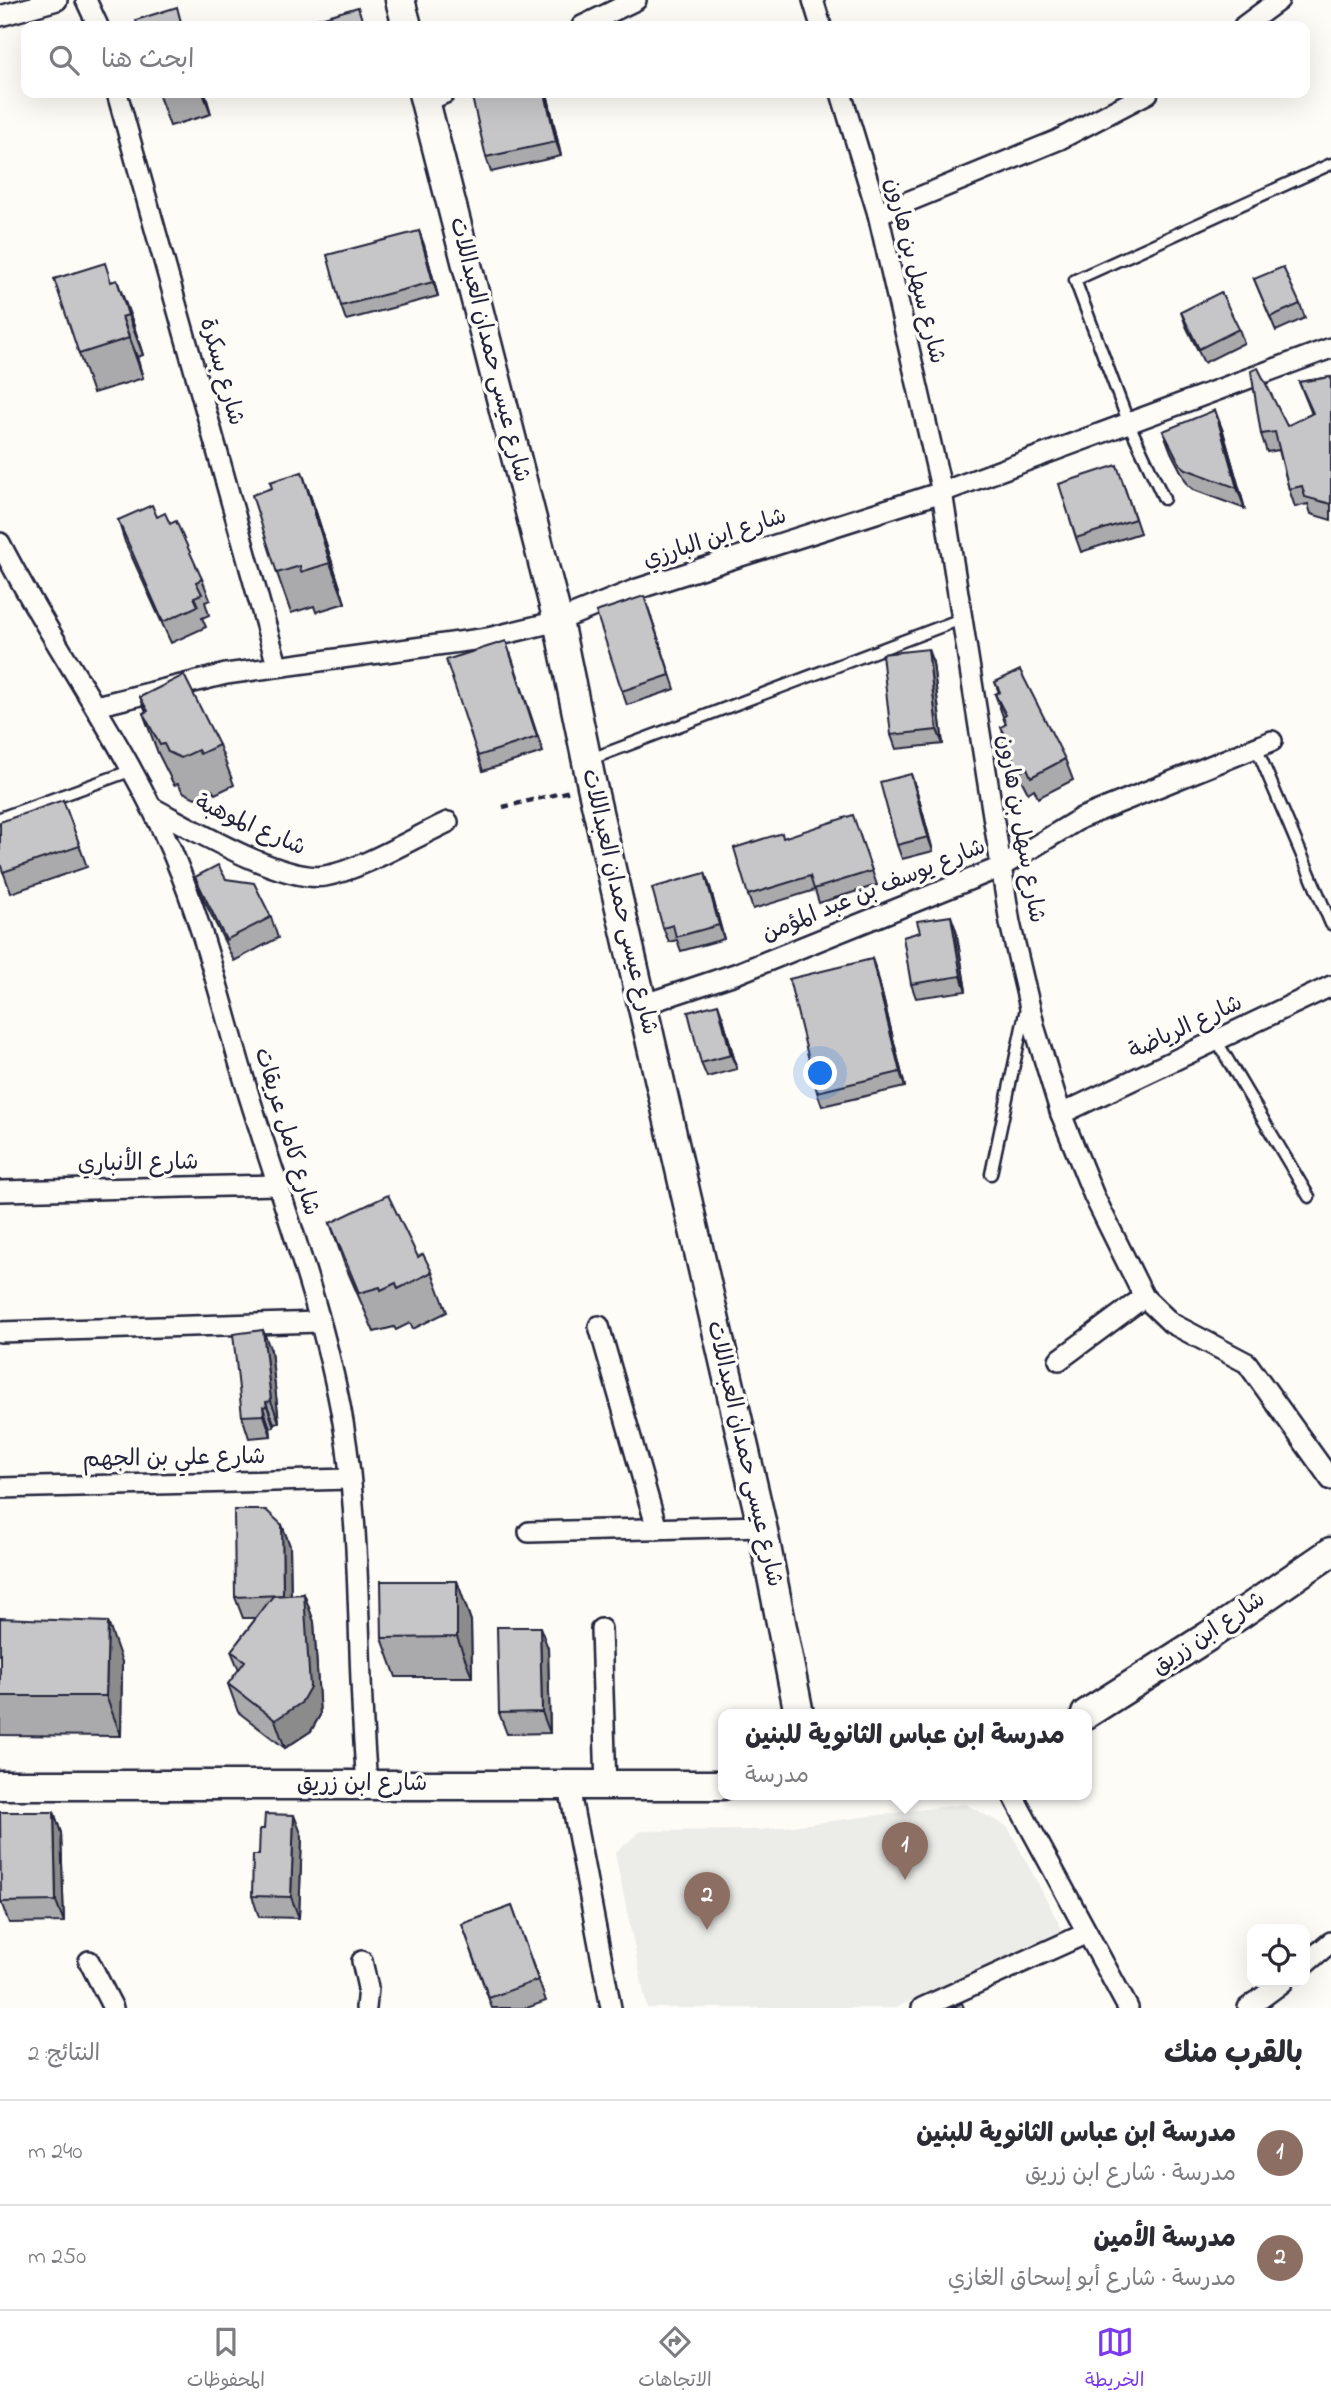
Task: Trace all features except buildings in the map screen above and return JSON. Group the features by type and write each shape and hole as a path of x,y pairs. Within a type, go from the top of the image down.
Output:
{"street":[{"path":"0,16 57,0"},
{"path":"86,0 96,21"},
{"path":"400,0 406,21"},
{"path":"592,21 635,0"},
{"path":"813,0 819,21"},
{"path":"1251,21 1279,0"},
{"name":"شارع بسكرة","path":"118,98 277,665"},
{"name":"شارع عيسى حمدان العبداللات","path":"431,98 558,621 589,773 762,1526 798,1709"},
{"name":"شارع سهل بن هارون","path":"843,98 878,214 942,492 1010,923 1035,1029 1061,1114 1094,1196 1144,1297 1171,1323 1248,1363 1331,1480"},
{"path":"878,214 1058,140 1138,98"},
{"name":"شارع ابن البارزي","path":"96,706 277,665 488,638 558,621 634,590 942,492 1331,348"},
{"name":"شارع كامل عريقات","path":"0,543 37,611 96,706 151,807 183,879 320,1322 343,1421 349,1479 356,1549 367,1783"},
{"name":"شارع يوسف بن عبد المؤمن","path":"642,1006 738,973 1001,867 1081,818 1264,744"},
{"name":"شارع الموهبة","path":"151,807 272,867 305,876 323,876 343,871 448,822"},
{"name":"شارع الرياضة","path":"1061,1114 1331,986"},
{"name":"شارع الأنباري","path":"0,1191 277,1185"},
{"path":"1059,1360 1144,1297"},
{"path":"0,1332 320,1322"},
{"path":"599,1326 657,1529"},
{"name":"شارع علي بن الجهم","path":"0,1488 349,1479"},
{"path":"529,1532 762,1526"},
{"name":"شارع ابن زريق","path":"1092,1710 1207,1637 1331,1552"},
{"path":"601,1629 606,1787"},
{"name":"شارع ابن زريق","path":"0,1785 718,1785"},
{"path":"569,1787 611,2008"},
{"path":"1016,1800 1128,2008"},
{"path":"922,2008 1087,1933"},
{"path":"1310,1960 1331,1942"},
{"path":"89,1961 113,2008"},
{"path":"362,1961 368,1987 366,2008"},
{"path":"1248,2008 1276,1987"}],"lane":[{"path":"1164,499 1129,424 1075,280 1331,164"},
{"path":"589,773 961,619"},
{"path":"1264,744 1331,924"},
{"path":"0,818 130,771"},
{"path":"990,1174 1028,997"},
{"path":"1216,1040 1309,1197"}],"path":[{"path":"503,807 589,773"}],"shaded area":[{"path":"965,1804 1008,1827 1063,1931 895,2008 647,2008 615,1853 641,1831 761,1830"}],"place":[{"name":"مدرسة ابن عباس الثانوية للبنين","path":"905,1880"},
{"name":"مدرسة الأمين","path":"707,1930"}]}
